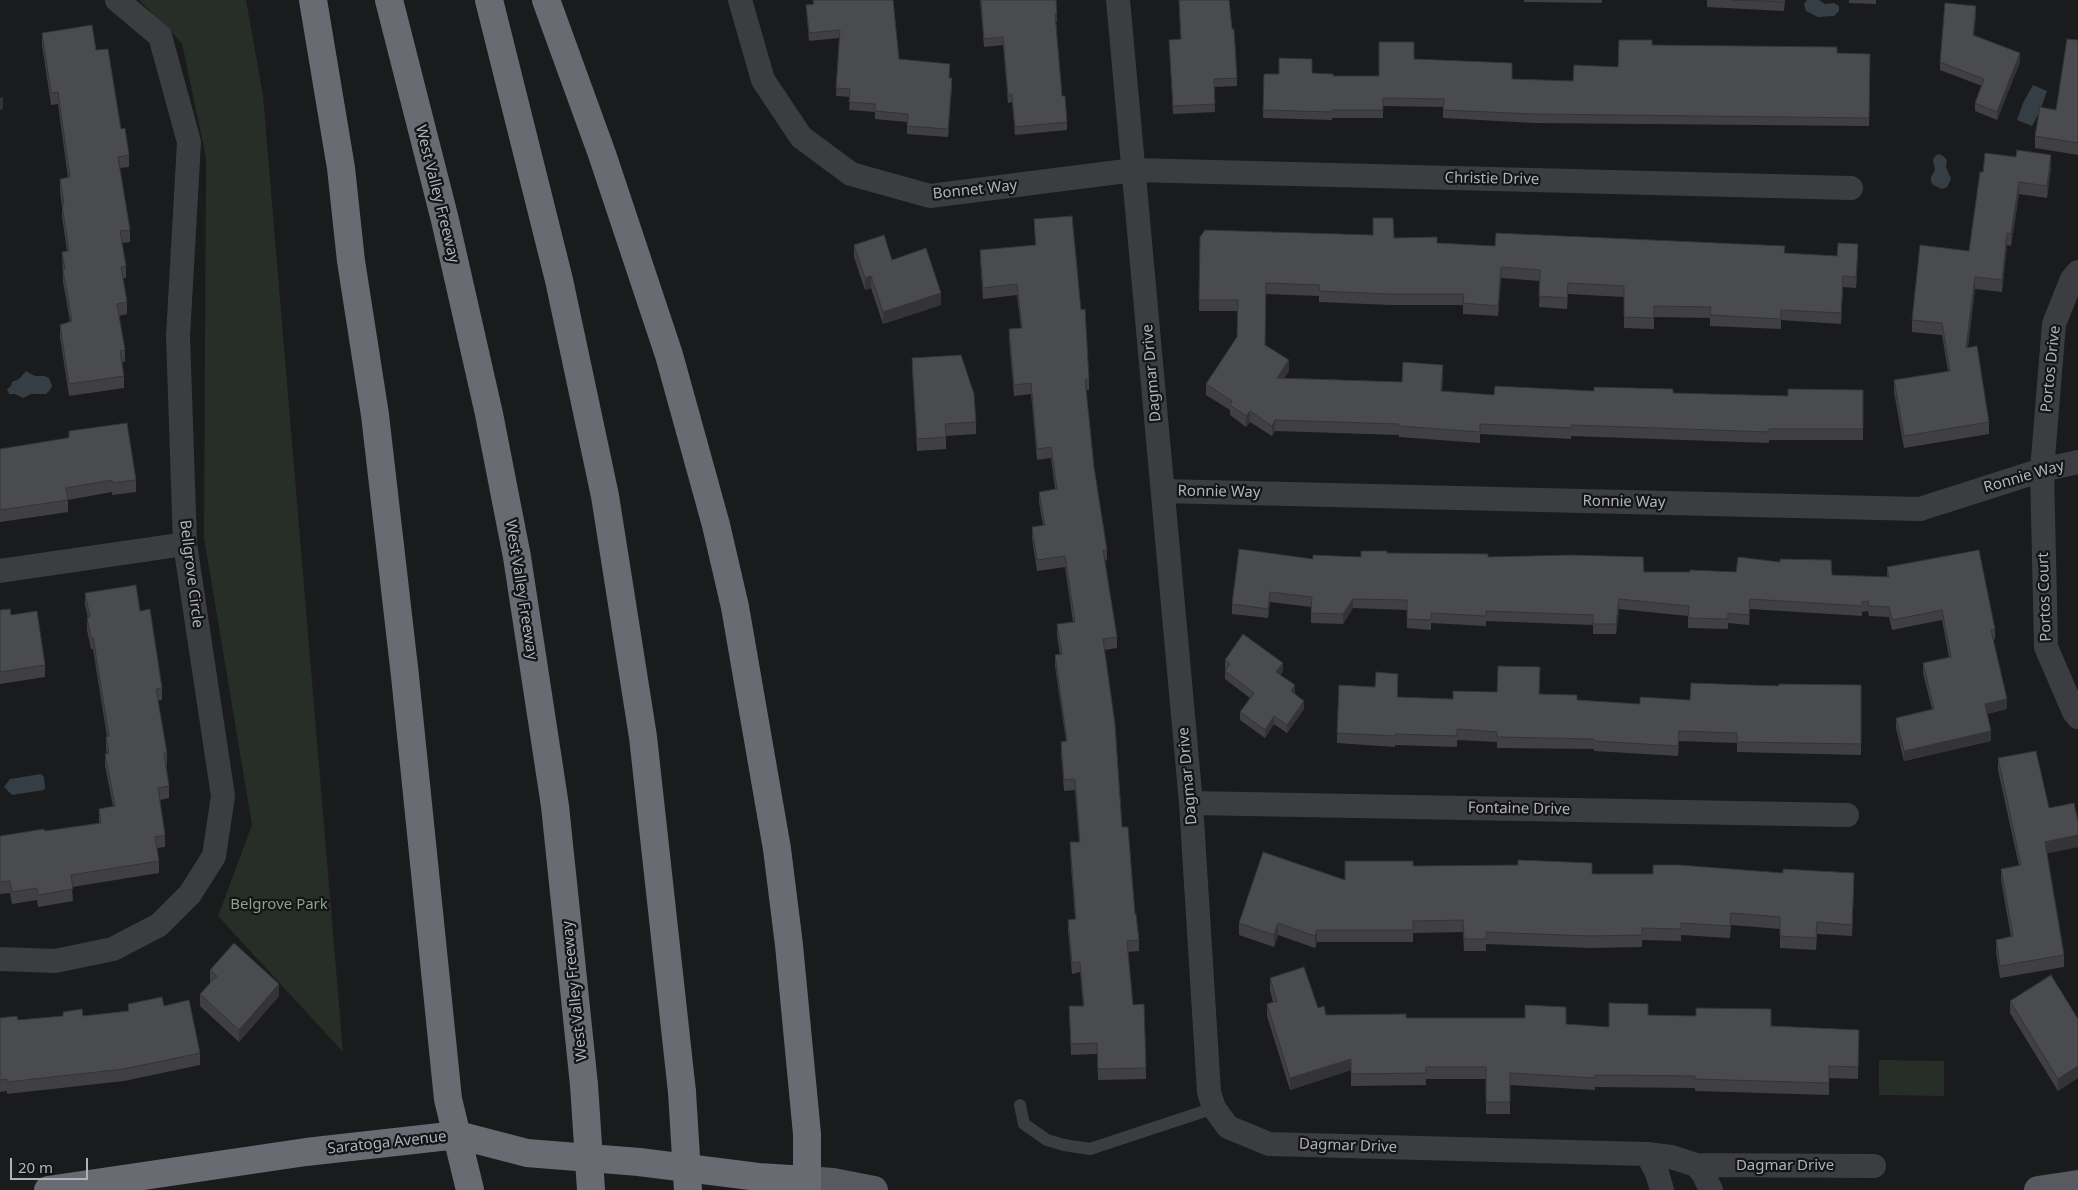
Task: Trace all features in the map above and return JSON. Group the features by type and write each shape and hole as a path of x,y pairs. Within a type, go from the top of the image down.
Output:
{"highway":[{"path":"313,0 341,168 351,261 375,415 405,676 448,1099 470,1190"},
{"name":"West Valley Freeway","path":"389,0 449,239 489,414 517,557 555,806 584,1085 591,1190"},
{"path":"489,0 559,280 605,496 643,737 682,1092 688,1190"},
{"path":"546,0 606,164 669,355 716,525 733,598 777,849 789,945 807,1134 807,1185"},
{"name":"Saratoga Avenue","path":"48,1190 315,1151 458,1135 527,1152 639,1162 807,1185"}],"main road":[{"name":"Saratoga Avenue","path":"807,1185 833,1182 874,1190"},
{"path":"2038,1190 2078,1184"}],"street":[{"name":"Bellgrove Circle","path":"0,959 55,961 113,949 159,925 190,894 214,856 223,796 185,544 178,336 189,142 160,36 117,0"},
{"name":"Bonnet Way","path":"740,0 763,80 800,137 851,174 930,196 1134,170"},
{"name":"Dagmar Drive","path":"1118,0 1191,803 1208,1092 1214,1108 1228,1127 1269,1144 1647,1154 1671,1157 1696,1165 1874,1166"},
{"name":"Christie Drive","path":"1134,170 1851,188"},
{"name":"Portos Drive","path":"2042,470 2054,324 2072,279 2078,272"},
{"name":"Ronnie Way","path":"1163,490 1920,509 2042,470 2078,462"},
{"name":"Portos Court","path":"2042,470 2046,647 2074,712 2078,717"},
{"path":"0,571 185,544"},
{"name":"Fontaine Drive","path":"1191,803 1847,815"},
{"path":"1647,1154 1657,1172 1662,1190"},
{"path":"1696,1165 1703,1173 1711,1190"}],"lane":[{"path":"1020,1105 1024,1124 1048,1140 1064,1145 1090,1149 1214,1108"}],"green space":[{"name":"Belgrove Park","path":"139,0 246,0 263,95 343,1052 218,916 252,825 204,538 206,158 182,43"},
{"path":"1879,1060 1944,1061 1944,1096 1879,1095"}],"shaded area":[{"path":"1807,0 1819,0 1825,4 1834,3 1839,6 1839,11 1834,16 1818,17 1806,11 1804,4"},
{"path":"2033,85 2047,91 2032,126 2017,120 2023,103"},
{"path":"1939,154 1947,160 1946,167 1951,179 1947,187 1942,189 1933,185 1931,181 1935,170 1933,160"},
{"path":"26,371 35,376 49,378 52,386 50,390 46,394 31,394 23,398 15,394 9,394 7,389 11,386 12,382 19,379"},
{"path":"41,774 44,777 44,790 12,795 4,787 10,779"}],"building":[{"path":"813,0 893,0 899,59 950,64 949,78 952,78 948,129 907,126 908,114 875,111 875,104 849,102 850,89 836,88 840,30 809,33 806,5 814,4"},
{"path":"981,0 1056,0 1057,13 1055,14 1062,96 1065,96 1067,122 1015,127 1012,94 1008,95 1003,37 984,39"},
{"path":"1179,0 1229,0 1232,29 1234,29 1237,78 1214,79 1215,104 1173,106 1169,40 1181,39"},
{"path":"1732,0 1784,0 1784,2"},
{"path":"1945,3 1976,6 1973,35 2020,53 1997,112 1975,103 1984,79 1940,62"},
{"path":"92,25 96,50 108,49 121,129 125,128 129,155 118,157 130,230 120,231 126,266 121,267 127,302 117,304 125,350 120,351 124,376 69,384 60,325 72,321 63,270 65,269 62,252 69,251 60,179 70,177 58,92 51,93 42,33"},
{"path":"2067,39 2078,40 2078,143 2035,136 2040,107 2056,110"},
{"path":"1619,40 1652,40 1652,45 1837,47 1837,53 1870,54 1869,118 1534,114 1443,110 1444,99 1383,98 1383,110 1332,110 1332,112 1263,110 1264,74 1279,74 1279,58 1312,59 1312,73 1333,74 1333,76 1379,76 1379,42 1414,42 1414,59 1512,63 1512,79 1573,81 1574,65 1618,67"},
{"path":"2017,150 2051,155 2047,186 2019,182 2011,234 2007,233 2002,280 1975,277 1966,348 1977,346 1989,422 1904,436 1894,380 1950,371 1942,323 1912,320 1920,245 1969,251 1980,172 1983,172 1985,153 2016,157"},
{"path":"1072,216 1081,310 1085,309 1089,379 1085,379 1094,467 1107,550 1103,550 1117,637 1103,639 1115,724 1122,827 1128,827 1139,940 1127,941 1133,1005 1144,1004 1146,1068 1098,1069 1097,1043 1071,1044 1069,1006 1084,1006 1080,962 1072,963 1068,920 1076,919 1070,842 1080,842 1075,779 1064,780 1061,742 1067,741 1055,655 1062,654 1057,624 1075,622 1065,556 1037,560 1032,527 1045,525 1039,492 1057,489 1051,447 1037,449 1031,383 1014,385 1009,329 1022,328 1017,284 983,288 980,250 1036,245 1034,219"},
{"path":"1373,218 1393,218 1394,238 1437,237 1437,243 1495,246 1496,233 1785,246 1784,253 1837,256 1838,243 1858,244 1856,277 1843,276 1841,313 1781,310 1781,319 1710,315 1711,307 1654,306 1654,318 1624,317 1624,286 1568,283 1567,298 1539,296 1540,270 1501,267 1498,306 1463,303 1464,294 1390,294 1319,291 1320,285 1266,283 1265,345 1289,360 1277,378 1402,382 1403,362 1443,365 1441,391 1494,395 1495,386 1594,391 1594,387 1673,389 1673,393 1788,396 1788,389 1863,390 1863,429 1769,429 1769,432 1571,425 1571,428 1480,424 1480,432 1399,426 1399,424 1275,420 1272,426 1250,411 1246,416 1230,405 1232,401 1206,384 1237,337 1238,300 1199,300 1200,237 1205,230 1373,235"},
{"path":"884,235 892,260 926,248 941,293 883,312 871,276 865,278 854,245"},
{"path":"961,355 974,394 976,422 945,424 946,437 917,439 912,358"},
{"path":"127,423 136,480 112,483 112,480 66,488 68,500 0,510 0,449 67,438 69,437 69,431"},
{"path":"1239,549 1313,559 1313,555 1361,557 1361,551 1488,554 1488,557 1572,555 1643,557 1644,572 1690,572 1690,570 1736,572 1738,557 1780,562 1780,559 1831,560 1832,575 1889,577 1887,567 1979,550 1995,629 1991,630 2007,699 1985,704 1991,731 1904,751 1896,718 1934,709 1923,663 1951,657 1942,610 1892,620 1889,607 1869,606 1868,601 1862,602 1862,606 1750,599 1749,615 1728,613 1728,619 1688,618 1689,606 1619,599 1616,624 1593,624 1593,615 1486,611 1486,616 1431,613 1431,620 1407,619 1407,600 1353,599 1343,614 1311,613 1312,597 1270,592 1268,609 1232,604"},
{"path":"136,585 140,611 150,609 162,688 156,689 167,753 164,753 169,786 158,788 165,835 155,837 159,861 71,875 73,889 38,895 37,888 12,892 10,881 0,882 0,836 101,823 99,809 115,806 105,754 109,753 106,737 109,736 93,637 91,638 87,618 90,617 85,593"},
{"path":"10,609 11,615 37,611 45,665 0,672 0,610"},
{"path":"1243,634 1283,663 1276,672 1295,685 1291,691 1304,701 1287,725 1274,716 1265,730 1240,712 1254,693 1225,671 1230,664 1225,660"},
{"path":"1498,666 1540,667 1539,694 1577,695 1577,700 1640,704 1640,697 1690,700 1691,683 1779,686 1779,684 1861,685 1861,744 1737,742 1737,733 1679,731 1678,746 1594,741 1594,739 1497,737 1497,732 1457,729 1457,736 1395,734 1395,736 1337,733 1339,685 1375,687 1376,672 1398,674 1397,697 1453,699 1453,691 1497,692"},
{"path":"2036,751 2049,808 2074,803 2078,822 2078,835 2045,842 2064,955 2000,966 1996,940 2013,936 2001,869 2021,865 1998,758"},
{"path":"1263,852 1345,880 1345,861 1413,861 1413,866 1518,865 1518,860 1592,863 1592,874 1653,874 1653,865 1679,865 1783,873 1783,869 1854,873 1852,925 1817,922 1816,938 1780,936 1780,917 1731,913 1730,926 1681,923 1681,929 1642,928 1642,935 1590,936 1486,932 1486,939 1464,939 1463,920 1413,921 1413,930 1317,930 1315,936 1278,923 1274,935 1239,923"},
{"path":"234,943 279,984 239,1030 200,994 217,976 210,970"},
{"path":"1304,967 1318,1008 1324,1006 1326,1015 1406,1014 1406,1018 1525,1018 1525,1005 1566,1007 1566,1024 1609,1027 1609,1003 1648,1004 1648,1015 1696,1016 1696,1008 1771,1009 1771,1026 1859,1030 1858,1067 1829,1066 1829,1083 1695,1079 1695,1076 1595,1075 1595,1078 1510,1073 1510,1102 1486,1102 1486,1067 1426,1067 1426,1073 1351,1074 1351,1059 1290,1078 1267,1004 1277,1001 1270,978"},
{"path":"2051,975 2078,1019 2078,1066 2058,1079 2010,1001"},
{"path":"162,997 164,1006 189,1000 200,1053 124,1069 7,1082 7,1079 0,1080 0,1018 17,1016 18,1020 63,1016 63,1012 82,1009 83,1016 129,1011 128,1004"}]}
